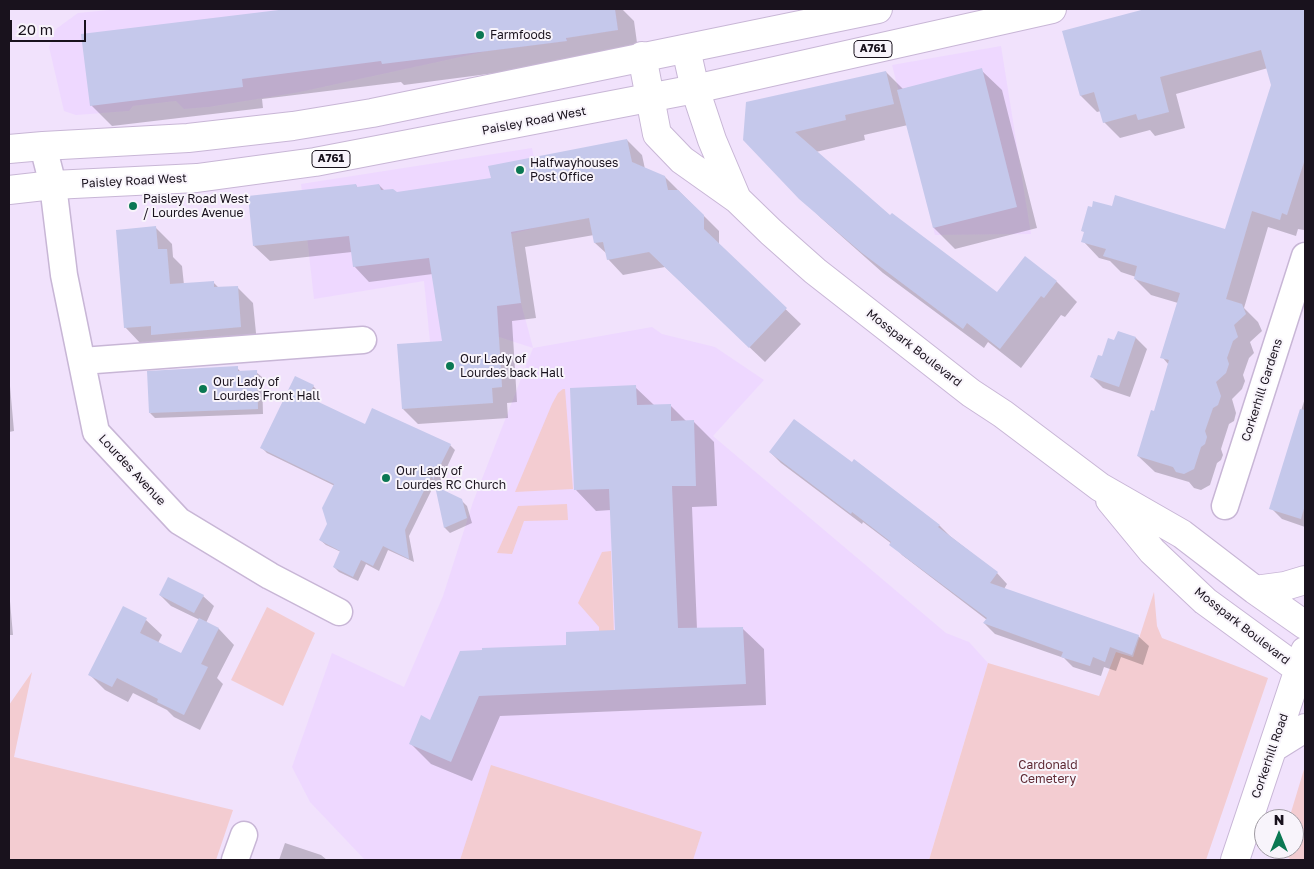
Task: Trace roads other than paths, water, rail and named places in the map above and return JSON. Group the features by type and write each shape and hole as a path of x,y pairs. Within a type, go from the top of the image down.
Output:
{"main road":[{"path":"9,149 188,138 293,126 372,113 878,9"},
{"name":"Paisley Road West","path":"9,190 53,185 197,178 306,164 574,114 694,89 1034,11"},
{"name":"Mosspark Boulevard","path":"686,49 694,89 737,199"},
{"name":"Mosspark Boulevard","path":"642,56 657,134 682,160 737,199 815,271 971,393 1003,414 1100,487 1182,534 1255,590 1305,624"},
{"name":"Mosspark Boulevard","path":"1100,487 1152,551 1205,600 1303,665"},
{"path":"1255,590 1285,586 1305,580"},
{"name":"Corkerhill Road","path":"1239,858 1273,748 1303,665"},
{"path":"1273,748 1305,728"}],"street":[{"name":"Lourdes Avenue","path":"43,146 53,185 64,275 96,432 179,521 270,576 339,612"},
{"name":"Corkerhill Gardens","path":"1225,506 1303,269"},
{"path":"82,361 363,340"},
{"path":"235,860 244,835"}],"place":[{"name":"Farmfoods","path":"480,35"},
{"name":"Halfwayhouses Post Office","path":"520,170"},
{"name":"Paisley Road West / Lourdes Avenue","path":"133,206"},
{"name":"Our Lady of Lourdes back Hall","path":"450,366"},
{"name":"Our Lady of Lourdes Front Hall","path":"203,389"},
{"name":"Our Lady of Lourdes RC Church","path":"386,478"}],"park label":[{"name":"Cardonald Cemetery","path":"1048,772"}]}
